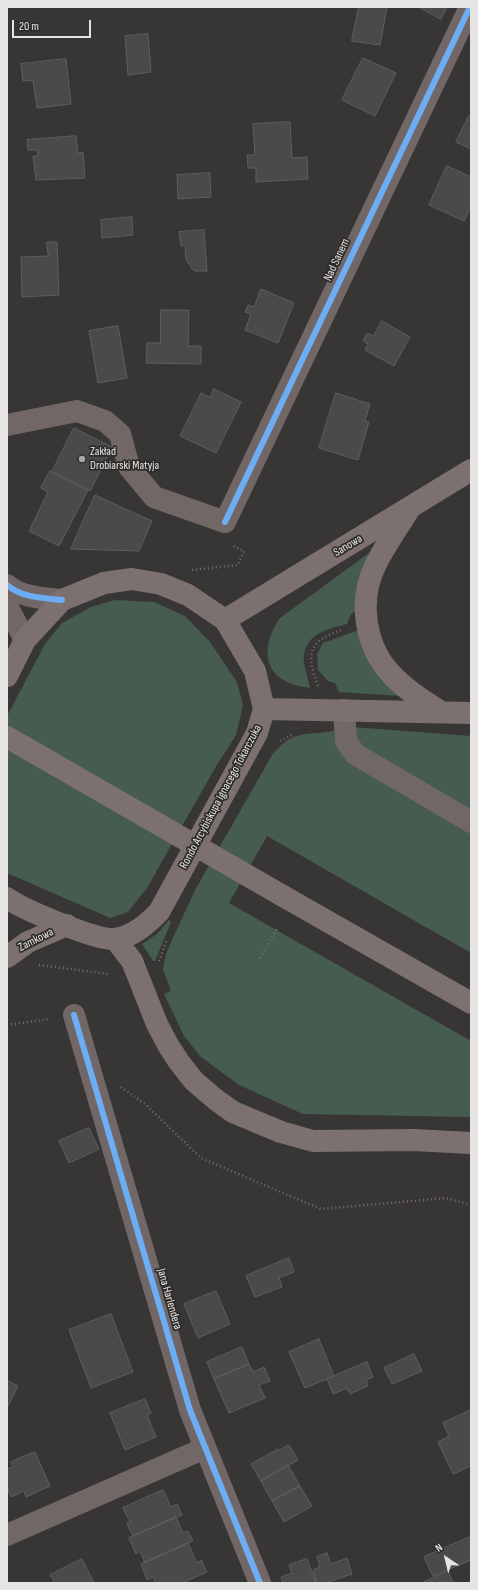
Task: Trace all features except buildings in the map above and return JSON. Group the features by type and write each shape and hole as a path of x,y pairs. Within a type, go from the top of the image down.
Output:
{"main road":[{"name":"Sanowa","path":"225,620 471,470"},
{"path":"410,508 375,566 365,599 367,621 376,652 391,674 410,692 441,712"},
{"name":"Rondo Arcybiskupa Ignacego Tokarczuka","path":"7,676 25,640 62,600 104,583 132,579 161,584 188,595 225,620 255,671 264,708 257,733 159,912 136,931 115,939"},
{"path":"264,708 471,713"},
{"path":"7,737 471,1003"},
{"path":"7,898 17,905 84,932 115,939 132,961 157,1024 171,1051 194,1081 233,1112 280,1132 314,1141 413,1140 471,1142"},
{"name":"Zamkowa","path":"7,957 28,942 67,925"}],"street":[{"name":"Nad Sanem","path":"7,425 76,411 105,421 120,434 129,467 154,497 225,522 470,7"},
{"path":"7,585 35,598 62,600"},
{"path":"7,606 25,640"},
{"path":"344,710 346,741 355,754 471,822"},
{"name":"Jana Harlendera","path":"74,1015 190,1410 260,1583"},
{"path":"7,1535 205,1448"}],"path":[{"path":"189,570 238,565 244,551 230,545"},
{"path":"320,690 311,667 314,646 324,636 350,627"},
{"path":"260,958 278,927"},
{"path":"35,964 111,974"},
{"path":"7,1025 20,1025 74,1015"},
{"path":"120,1086 145,1104 201,1158 321,1209 446,1198 471,1205"}],"green space":[{"path":"369,553 358,580 356,611 351,614 347,624 320,633 309,642 306,648 304,662 310,688 294,685 281,679 269,664 268,655 270,636 280,618"},
{"path":"115,600 154,602 185,616 210,642 237,682 243,705 236,735 215,768 147,888 128,912 110,918 7,873 7,716 45,644 62,623 91,607"},
{"path":"361,629 364,647 381,680 400,696 339,692 335,683 328,681 318,670 317,654 323,643"},
{"path":"352,727 471,736 471,953 267,836 229,903 471,1041 471,1117 303,1114 239,1085 201,1057 184,1036 164,994 171,991 163,969 166,954 173,938 195,890 272,755 291,738"},
{"path":"169,920 171,922 155,961 153,961 142,944 157,934"}],"cycle path":[{"path":"225,522 470,7"},
{"path":"7,585 19,593 26,595 62,600"},
{"path":"74,1015 190,1410 260,1583"}],"place":[{"name":"Zakład Drobiarski Matyja","path":"82,459"}]}
